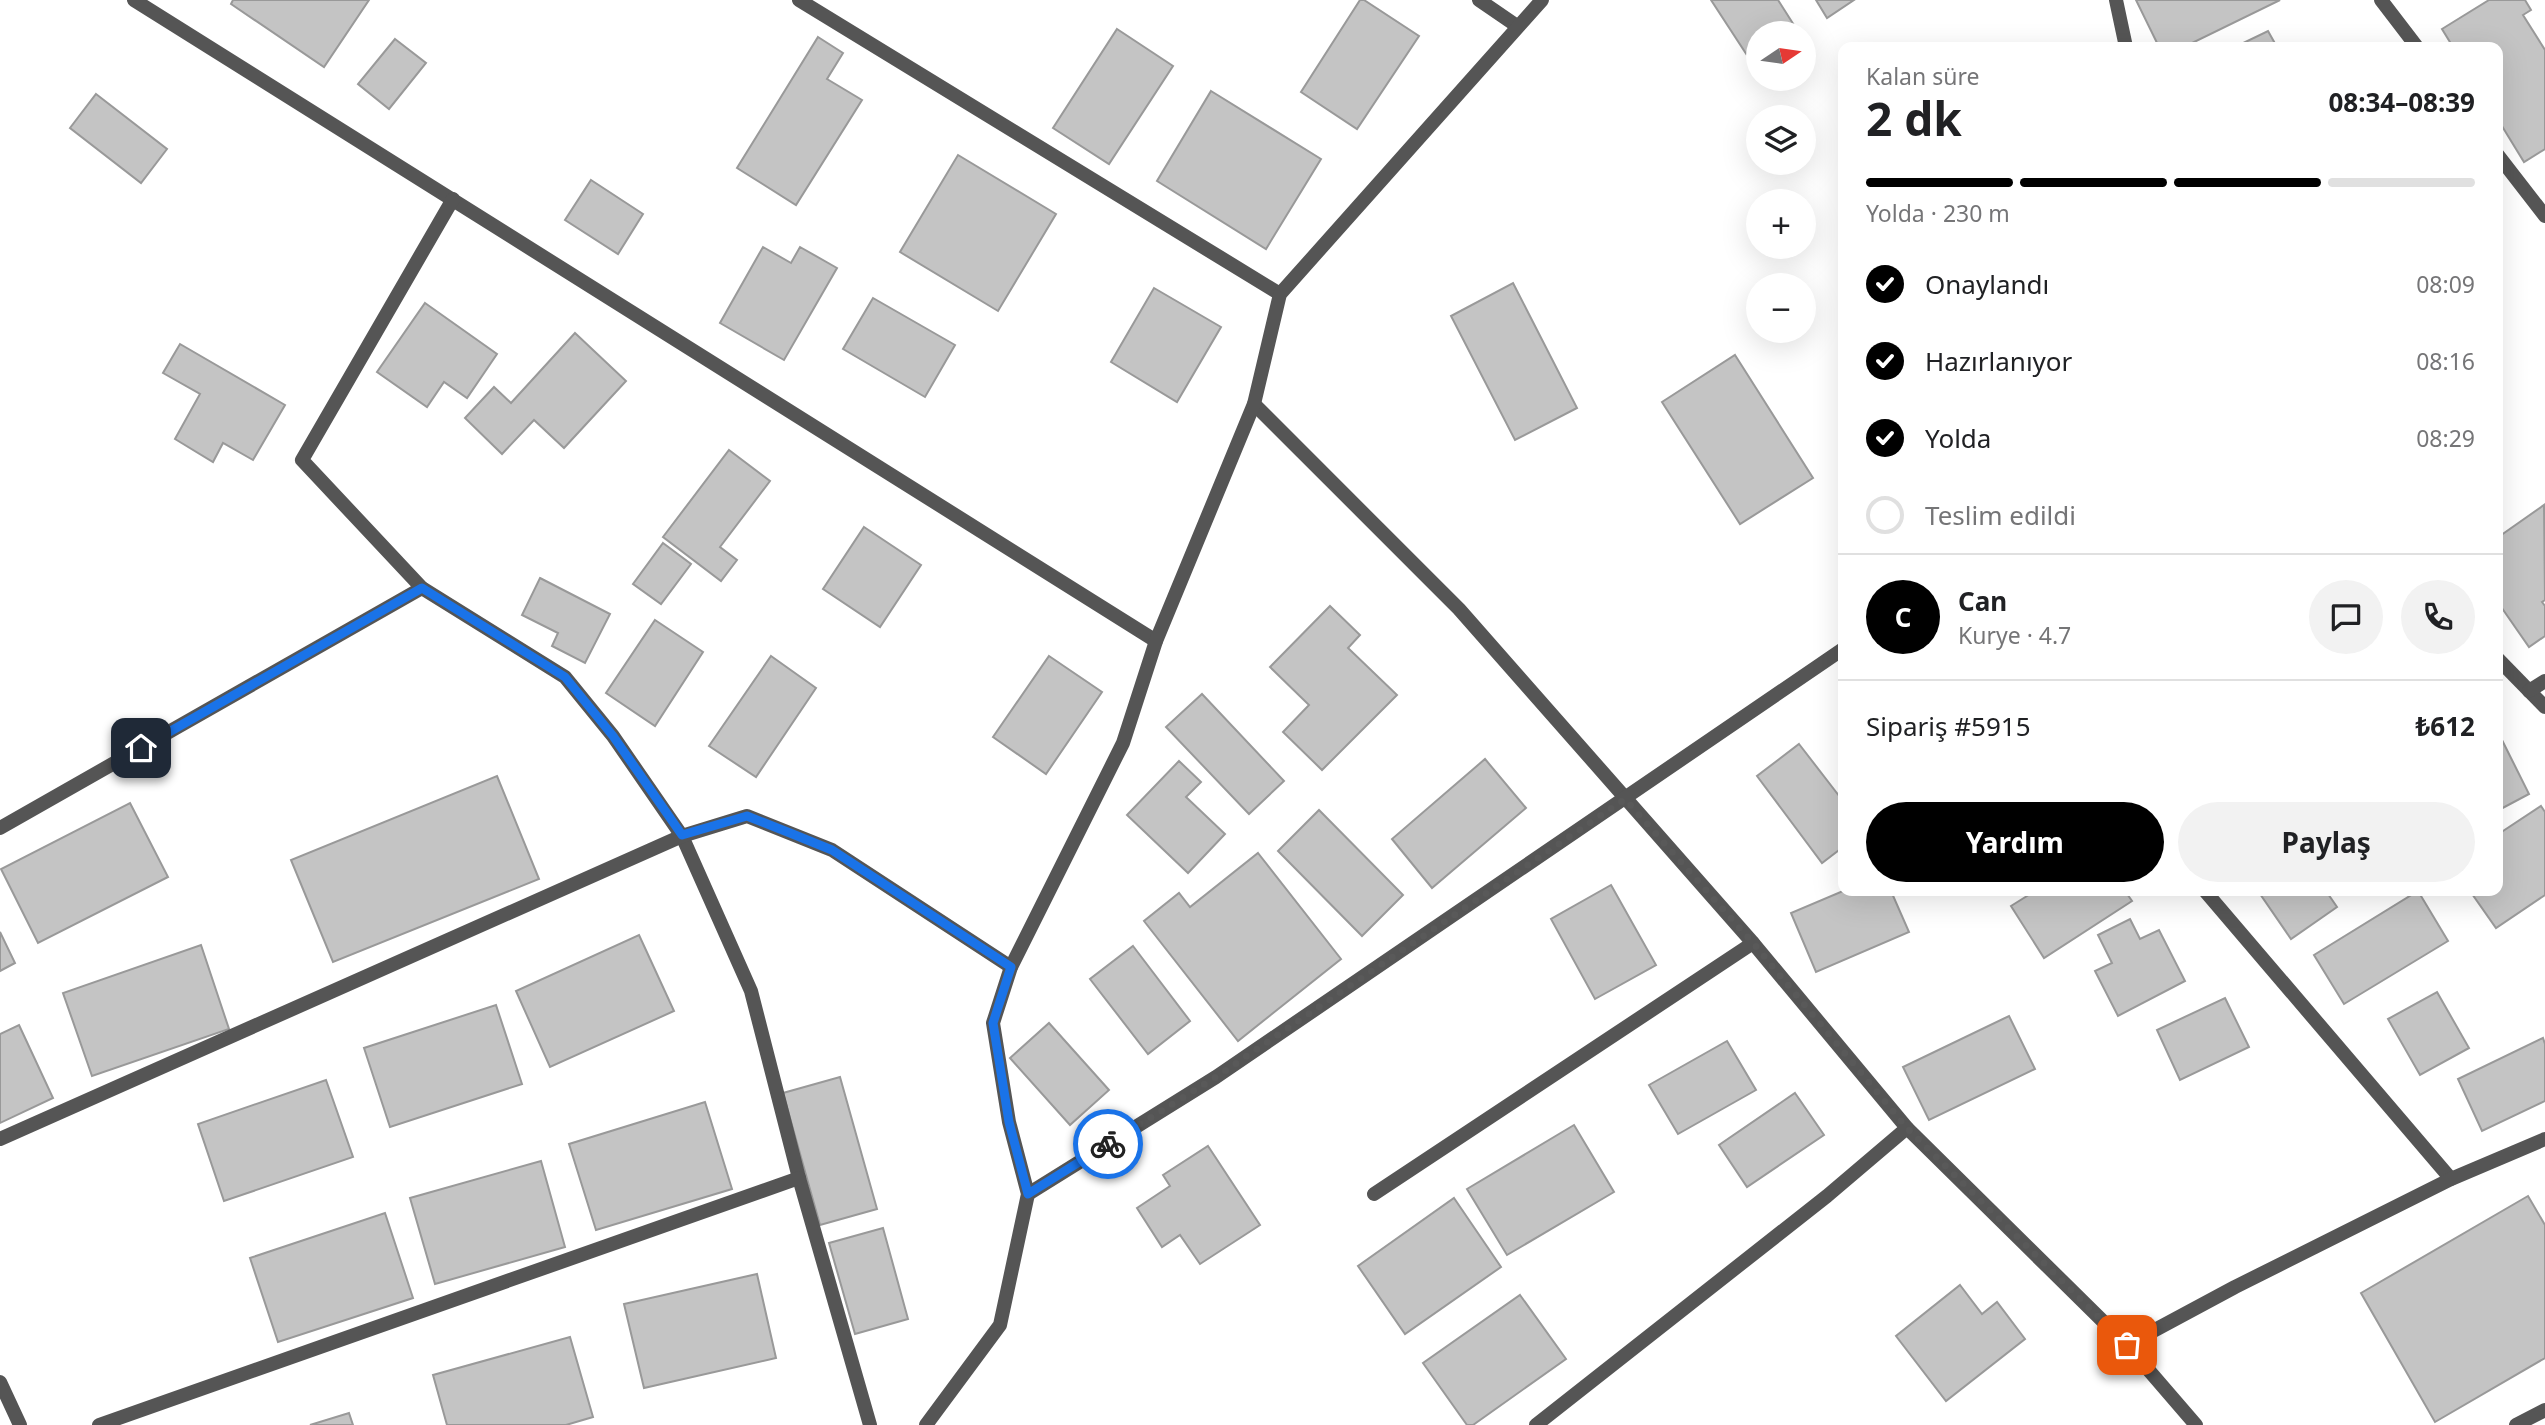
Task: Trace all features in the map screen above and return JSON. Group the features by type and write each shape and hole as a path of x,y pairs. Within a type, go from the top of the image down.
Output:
{"street":[{"path":"134,0 1156,641"},
{"path":"799,0 1280,294"},
{"path":"1479,0 1517,26"},
{"path":"926,1425 1000,1325 1028,1194 1009,1122 993,1023 1011,967 1123,743 1156,641 1254,404 1280,294 1542,0"},
{"path":"2116,0 2125,42"},
{"path":"2381,0 2413,42"},
{"path":"2503,162 2545,216"},
{"path":"453,199 302,460 422,588 565,677 613,736 682,835 751,991 799,1178 870,1425"},
{"path":"1254,404 1459,609 1753,943 1907,1128 2127,1345 2196,1425"},
{"path":"0,828 422,588"},
{"path":"1028,1194 1216,1077 1838,652"},
{"path":"2503,664 2545,706"},
{"path":"2529,691 2545,681"},
{"path":"0,1139 682,835 747,816 832,850 1011,967"},
{"path":"2209,896 2451,1179"},
{"path":"1374,1194 1753,943"},
{"path":"1536,1425 1827,1196 1907,1128"},
{"path":"2127,1345 2235,1287 2451,1179 2545,1139"},
{"path":"99,1425 799,1178"},
{"path":"0,1382 20,1425"},
{"path":"2516,1425 2545,1410"}],"building":[{"path":"233,0 369,0 324,67 231,4"},
{"path":"1360,0 1419,36 1357,129 1301,92"},
{"path":"1711,0 1778,0 1791,21 1746,21 1746,54"},
{"path":"1816,0 1854,0 1827,18"},
{"path":"2136,0 2280,0 2194,42 2157,42"},
{"path":"2489,0 2525,0 2531,10 2523,15 2545,50 2545,149 2524,162 2503,128 2503,42 2450,42 2442,29"},
{"path":"1117,29 1173,66 1109,164 1053,128"},
{"path":"2268,31 2274,42 2245,42"},
{"path":"818,37 843,53 827,79 862,100 796,205 737,168"},
{"path":"395,39 426,63 389,109 358,84"},
{"path":"1211,91 1321,159 1266,249 1157,181"},
{"path":"96,94 167,149 141,183 70,128"},
{"path":"958,155 1056,214 998,311 900,252"},
{"path":"591,180 643,214 618,254 565,220"},
{"path":"763,247 791,263 800,247 837,268 784,360 720,323"},
{"path":"1513,283 1577,408 1515,440 1451,316"},
{"path":"1154,288 1221,327 1177,402 1111,362"},
{"path":"873,298 955,345 925,397 843,349"},
{"path":"425,303 497,354 467,398 444,382 427,407 377,372"},
{"path":"575,333 626,381 564,448 534,420 502,454 465,418 494,387 511,403"},
{"path":"180,344 285,405 253,460 223,443 213,462 175,439 200,394 163,373"},
{"path":"1735,355 1813,478 1740,524 1662,402"},
{"path":"729,450 770,481 720,547 737,560 721,581 663,537"},
{"path":"2544,505 2545,600 2542,602 2545,606 2545,636 2529,647 2503,610 2503,534"},
{"path":"864,527 921,565 880,627 823,589"},
{"path":"663,543 691,564 661,604 633,584"},
{"path":"540,578 610,614 585,663 552,646 558,633 522,615"},
{"path":"1330,606 1360,635 1348,648 1397,695 1322,770 1283,732 1309,705 1270,667"},
{"path":"655,620 703,652 655,726 606,693"},
{"path":"771,656 816,688 756,777 709,746"},
{"path":"1049,656 1102,692 1046,774 993,737"},
{"path":"1202,694 1284,781 1249,814 1166,727"},
{"path":"2503,742 2529,794 2503,808"},
{"path":"1799,744 1838,795 1838,851 1822,863 1757,776"},
{"path":"1485,759 1526,808 1432,888 1392,839"},
{"path":"1179,761 1201,782 1186,797 1225,834 1188,873 1127,815"},
{"path":"497,776 539,879 333,962 291,860"},
{"path":"130,803 168,877 38,943 1,869"},
{"path":"2541,806 2545,812 2545,895 2496,928 2474,896 2503,896 2503,831"},
{"path":"1319,810 1403,895 1362,936 1278,851"},
{"path":"1258,853 1341,959 1238,1041 1144,921 1179,893 1190,907"},
{"path":"1611,885 1656,965 1595,999 1551,919"},
{"path":"1838,893 1838,896 1893,896 1909,932 1816,972 1791,913"},
{"path":"2027,896 2128,896 2132,901 2044,958 2011,906"},
{"path":"2261,896 2329,896 2337,907 2291,939"},
{"path":"2410,896 2421,896 2448,941 2344,1004 2314,955"},
{"path":"2130,919 2140,939 2159,930 2185,981 2118,1016 2095,971 2112,963 2098,935"},
{"path":"0,932 15,963 0,971"},
{"path":"639,935 674,1011 550,1067 516,991"},
{"path":"201,945 229,1029 92,1076 63,993"},
{"path":"1133,946 1190,1021 1148,1054 1090,979"},
{"path":"2437,992 2469,1048 2420,1075 2388,1019"},
{"path":"2225,998 2249,1047 2180,1080 2157,1030"},
{"path":"496,1005 522,1084 390,1127 364,1048"},
{"path":"2009,1016 2035,1069 1929,1120 1903,1067"},
{"path":"1049,1023 1109,1090 1070,1125 1010,1058"},
{"path":"19,1025 53,1098 0,1123 0,1034"},
{"path":"2543,1038 2545,1101 2482,1131 2458,1079"},
{"path":"1727,1041 1756,1090 1678,1134 1649,1085"},
{"path":"840,1077 877,1209 820,1225 783,1093"},
{"path":"326,1080 353,1157 224,1201 198,1124"},
{"path":"1795,1093 1824,1135 1747,1187 1719,1145"},
{"path":"705,1102 732,1189 596,1230 569,1144"},
{"path":"1574,1125 1614,1192 1507,1255 1467,1189"},
{"path":"1208,1146 1260,1225 1200,1264 1180,1235 1162,1247 1137,1208 1170,1186 1163,1175"},
{"path":"541,1161 565,1247 435,1284 410,1198"},
{"path":"2528,1196 2545,1225 2545,1358 2435,1422 2361,1293"},
{"path":"1454,1198 1501,1267 1405,1334 1358,1266"},
{"path":"385,1213 413,1298 278,1342 250,1258"},
{"path":"883,1228 908,1319 855,1334 829,1243"},
{"path":"757,1274 776,1358 644,1388 624,1304"},
{"path":"1960,1285 1982,1314 1997,1302 2025,1339 1946,1401 1896,1336"},
{"path":"1520,1295 1566,1359 1473,1425 1467,1425 1423,1363"},
{"path":"570,1337 593,1417 566,1425 447,1425 433,1375"},
{"path":"349,1413 353,1425 310,1425"}],"way so far":[{"path":"1108,1144 1216,1077 1625,799 1753,943 1907,1128 2127,1345"}],"route":[{"path":"141,748 422,588 565,677 613,736 682,835 747,816 790,833 832,850 1011,967 993,1023 1009,1122 1028,1194 1108,1144"}]}
